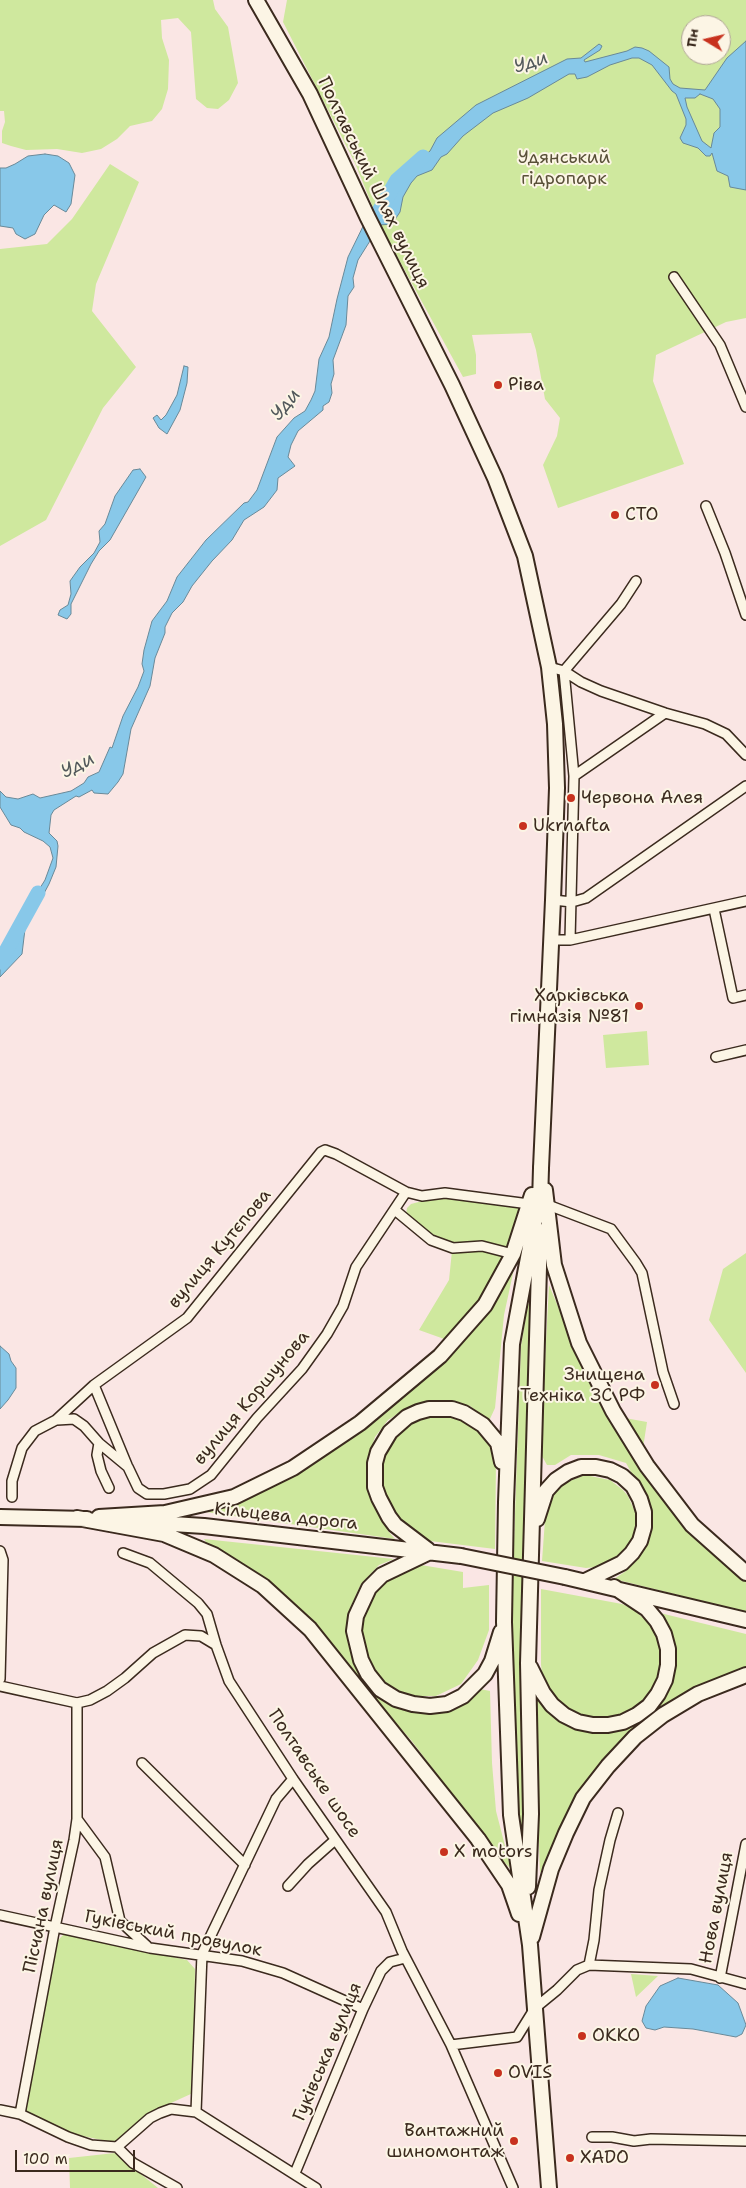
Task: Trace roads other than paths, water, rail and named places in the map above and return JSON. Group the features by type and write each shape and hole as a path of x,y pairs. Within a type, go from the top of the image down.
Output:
{"main road":[{"name":"Полтавський Шлях вулиця","path":"256,0 310,94 452,385 495,478 526,556 549,667 555,724 557,788 541,1168"},
{"path":"527,1920 531,1814 528,1663 541,1168"},
{"path":"77,1518 165,1513 234,1497 293,1468 360,1423 440,1356 485,1305 513,1254 541,1168"},
{"path":"541,1168 548,1205 554,1265 579,1343 613,1411 648,1466 692,1525 746,1573"},
{"path":"540,1193 512,1344 504,1622 511,1815 530,1945 550,2188"},
{"path":"431,1552 414,1541 392,1521 379,1498 374,1475 378,1452 390,1432 408,1417 429,1409 452,1409 469,1415 483,1425 498,1443 502,1454 506,1502"},
{"path":"531,1544 540,1504 546,1491 556,1480 568,1472 581,1467 596,1467 610,1470 622,1476 633,1486 644,1512 644,1527 640,1541 622,1563 585,1581"},
{"name":"Кільцева дорога","path":"0,1517 77,1518 204,1526 460,1556 585,1581"},
{"path":"77,1518 164,1534 214,1555 264,1586 310,1629 478,1839 509,1884 530,1945"},
{"path":"431,1552 382,1575 369,1588 356,1616 354,1631 360,1660 380,1689 396,1699 430,1706 447,1704 463,1696 485,1674 492,1661 504,1622"},
{"path":"585,1581 746,1620"},
{"path":"528,1663 543,1693 552,1705 564,1715 578,1722 593,1725 616,1724 637,1715 649,1706 661,1687 668,1665 668,1649 664,1634 657,1621 647,1609 614,1588"},
{"path":"530,1945 551,1869 566,1833 584,1798 608,1766 635,1737 663,1715 698,1694 746,1675"}],"street":[{"path":"674,277 720,345 746,407"},
{"path":"706,506 725,553 746,615"},
{"path":"570,940 574,776 564,671 621,604 636,581"},
{"path":"549,667 564,671 602,691 664,713 705,724 726,734 746,755"},
{"path":"574,776 664,713"},
{"path":"553,900 572,902 586,898 746,786"},
{"path":"551,940 570,940 746,900"},
{"path":"714,908 733,998 746,995"},
{"path":"716,1057 746,1050"},
{"name":"вулиця Кутєпова","path":"12,1497 12,1481 22,1448 39,1429 56,1420 94,1385 187,1318 321,1152 325,1150 336,1154 406,1192"},
{"path":"406,1192 422,1196 445,1192 529,1204"},
{"name":"вулиця Коршунова","path":"128,1467 138,1488 147,1494 164,1494 190,1489 211,1475 257,1418 302,1369 328,1334 343,1306 356,1267 396,1211 406,1192"},
{"path":"548,1205 611,1229 642,1272 663,1372 674,1404"},
{"path":"396,1211 415,1229 431,1240 453,1248 482,1246 513,1254"},
{"path":"94,1385 128,1467"},
{"path":"56,1420 74,1419 128,1467"},
{"path":"99,1443 97,1455 101,1471 109,1488"},
{"path":"0,1552 3,1560 0,1679"},
{"name":"Полтавське шосе","path":"123,1553 150,1563 198,1603 207,1614 229,1680 293,1779 386,1912 405,1958 451,2045 513,2188"},
{"path":"0,1686 77,1703 90,1700 107,1691 153,1653 184,1635 201,1636 216,1644"},
{"name":"Пісчана вулиця","path":"20,2114 77,1819 77,1703"},
{"path":"142,1763 245,1865"},
{"path":"196,2112 202,1954 276,1800 293,1779"},
{"path":"589,1965 600,1890 610,1840 618,1813"},
{"path":"77,1819 105,1857 120,1921 150,1948"},
{"path":"288,1886 308,1864 336,1840"},
{"name":"Нова вулиця","path":"720,1978 746,1844"},
{"name":"Гуківський провулок","path":"0,1914 150,1948 242,1961 283,1974 363,2009"},
{"name":"Гуківська вулиця","path":"296,2174 363,2009 385,1966 405,1958"},
{"path":"451,2045 517,2037 535,2008 577,1970 589,1965 690,1970 746,1984"},
{"path":"0,2110 20,2114 68,2137 91,2145 118,2147 160,2113 171,2109 196,2112 316,2188"},
{"path":"592,2137 612,2137 634,2141 746,2142"},
{"path":"118,2147 133,2164 177,2188"}],"water":[{"path":"746,41 746,190 730,187 728,176 717,171 712,153 710,156 706,156 698,148 683,143 680,138 686,125 686,119 676,94 652,65 639,58 632,58 610,65 587,77 577,79 575,74 569,74 528,98 493,113 463,136 447,154 441,157 432,170 417,176 411,183 403,197 400,212 392,224 380,225 358,260 353,278 354,287 348,296 346,325 333,360 332,393 329,402 323,406 323,410 298,431 291,445 288,457 295,466 278,478 277,490 264,507 244,520 232,540 212,561 192,586 183,602 172,613 165,627 165,633 155,658 150,686 131,729 123,774 108,794 94,793 92,790 79,797 76,796 54,810 51,815 49,833 57,841 58,846 56,867 25,929 22,954 0,977 0,966 17,942 17,933 45,880 53,858 50,847 43,841 11,825 0,807 0,791 6,797 18,799 33,794 40,798 71,791 84,783 88,777 99,772 110,747 112,748 123,716 144,671 142,664 144,650 152,621 167,601 177,577 206,540 244,503 248,502 257,490 277,437 294,418 305,411 311,400 315,391 319,359 329,337 348,257 372,208 385,209 389,203 386,201 386,196 397,186 411,167 430,151 437,138 476,105 567,59 581,58 599,44 602,46 600,50 584,60 585,62 627,51 635,47 642,48 649,51 669,67 670,79 673,84 680,88 705,90 722,65 731,65 731,54","holes":["700,94 713,99 720,109 720,127 714,133 711,148 702,141 685,98 695,98"]},
{"path":"45,154 58,156 69,163 75,175 71,204 66,212 54,205 44,215 35,234 25,239 16,234 13,228 0,226 0,168 6,168 28,156"},
{"path":"184,366 188,367 187,383 180,410 167,434 159,428 153,418 157,415 161,420 166,415 177,395"},
{"path":"140,469 146,477 110,540 99,551 91,564 71,604 71,614 67,619 58,615 60,610 68,605 71,594 70,581 80,567 94,553 100,542 99,531 105,524 115,496 133,470"},
{"path":"0,1346 9,1354 16,1368 16,1388 0,1409"},
{"path":"678,1978 718,1985 738,2003 746,2025 742,2034 736,2037 693,2029 664,2027 655,2030 646,2028 642,2021 646,2006 660,1986"}],"waterway":[{"name":"Уди","path":"371,225 397,180 423,157"},
{"name":"Уди","path":"0,962 38,893"}],"place":[{"name":"Ріва","path":"498,385"},
{"name":"СТО","path":"615,515"},
{"name":"Червона Алея","path":"571,798"},
{"name":"Ukrnafta","path":"523,826"},
{"name":"Харківська гімназія №81","path":"639,1006"},
{"name":"Знищена Техніка ЗС РФ","path":"655,1385"},
{"name":"Х motors","path":"444,1852"},
{"name":"ОККО","path":"582,2036"},
{"name":"OVIS","path":"498,2073"},
{"name":"Вантажний шиномонтаж","path":"514,2141"},
{"name":"XADO","path":"570,2158"}],"park label":[{"name":"Удянський гідропарк","path":"564,168"}]}
